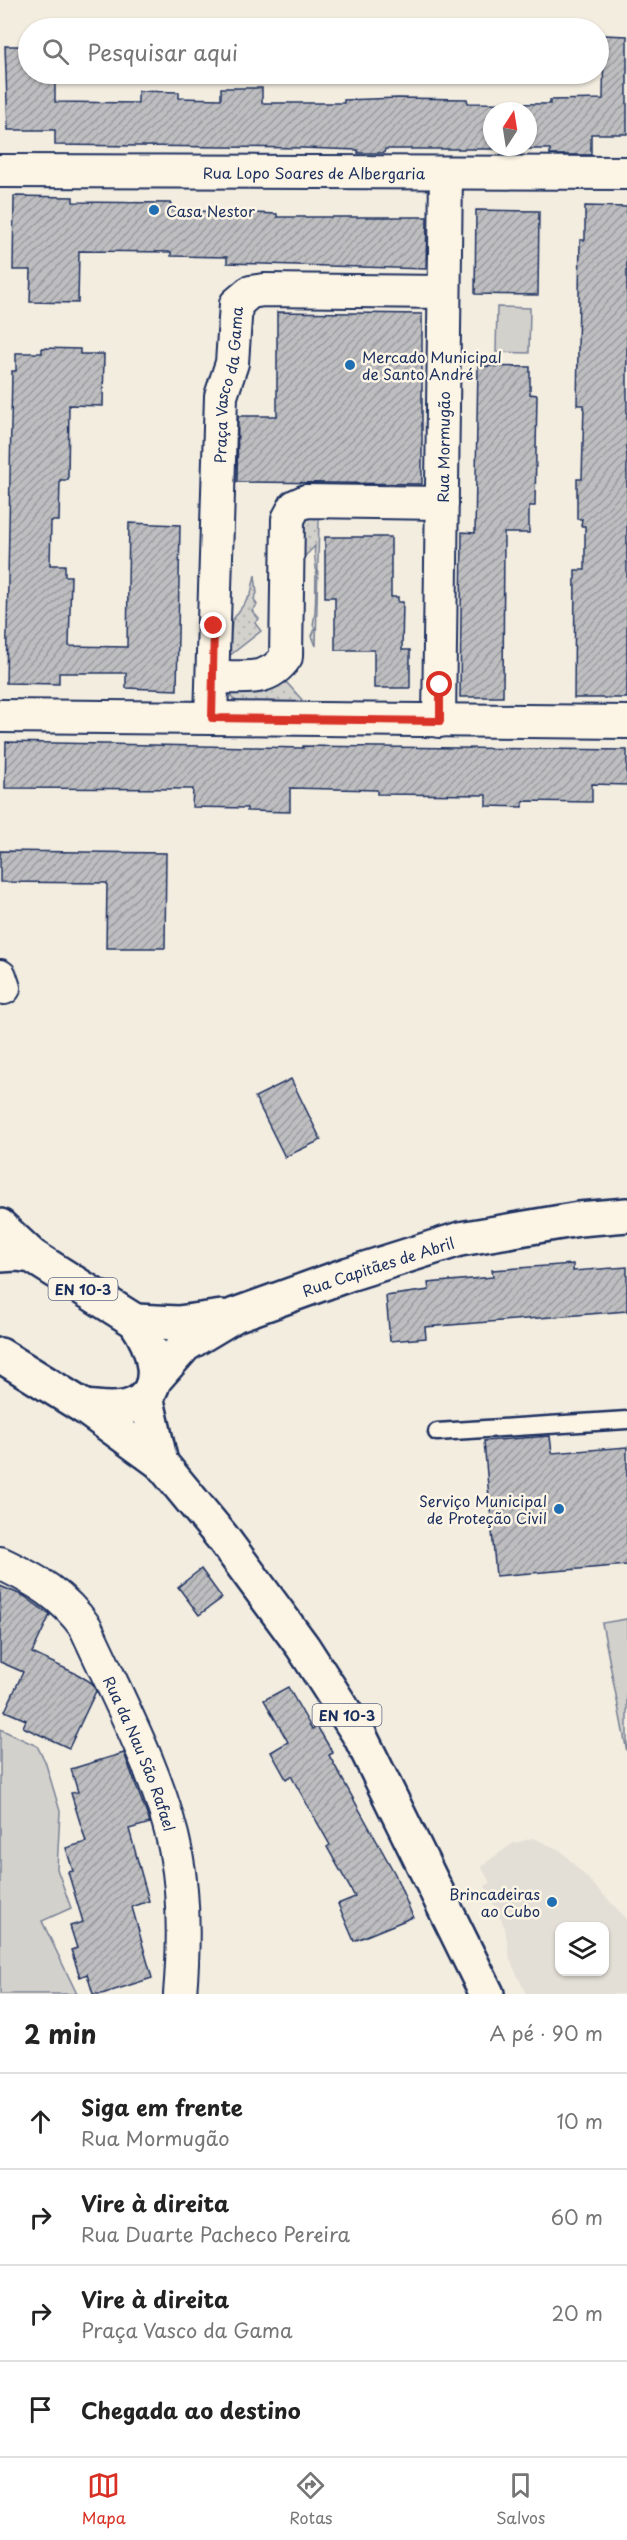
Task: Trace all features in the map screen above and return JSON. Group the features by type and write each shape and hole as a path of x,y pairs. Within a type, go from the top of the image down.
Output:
{"main road":[{"name":"Rua Capitães de Abril","path":"151,1388 184,1345 235,1315 349,1274 460,1239 579,1219 627,1215"},
{"name":"EN 10-3","path":"0,1226 16,1256 135,1321 150,1347 151,1388 161,1463"},
{"path":"135,1321 178,1323 235,1315"},
{"name":"EN 10-3","path":"1,1356 84,1407 161,1463 222,1537 303,1647 360,1736 487,1994"},
{"name":"EN 10-3","path":"84,1407 112,1410 131,1406 151,1388"}],"street":[{"name":"Rua Lopo Soares de Albergaria","path":"0,171 627,173"},
{"name":"Rua Mormugão","path":"440,721 446,173"},
{"name":"Praça Vasco da Gama","path":"212,718 221,396 232,363 236,304 250,292 264,290 444,292"},
{"path":"213,677 260,676 277,670 286,657 288,519 295,506 306,501 442,503"},
{"path":"0,716 627,722"},
{"name":"Rua da Nau São Rafael","path":"0,1563 48,1587 74,1611 86,1628 144,1755 176,1852 183,1919 180,1994"}],"lane":[{"path":"437,1431 627,1420"}],"shaded area":[{"path":"497,307 530,308 529,353 496,352"},
{"path":"315,514 319,519 316,646 312,636 315,629 313,625 316,600 315,546 298,563 300,518"},
{"path":"255,575 257,593 254,599 257,605 252,611 259,619 255,623 261,631 229,656 232,621 251,594"},
{"path":"235,683 287,683 304,702 238,702 229,693"},
{"path":"627,1619 627,1752 602,1623"},
{"path":"0,1729 37,1746 45,1761 60,1811 57,1869 71,1908 42,1921 77,1994 0,1994"},
{"name":"Brincadeiras ao Cubo","path":"533,1838 560,1850 627,1919 627,1994 526,1994 510,1960 505,1928 485,1886 490,1883 481,1866 512,1844"}],"building":[{"path":"609,35 627,36 627,134 591,134 591,155 550,155 550,149 537,149 537,104 550,104 550,100 603,99 603,84 609,84"},
{"path":"5,46 18,46 18,84 55,84 55,102 138,103 138,91 179,92 179,98 221,99 221,88 262,88 262,103 344,103 344,100 398,98 467,99 468,103 483,103 483,149 385,149 384,153 358,153 358,150 302,148 55,145 55,130 8,130"},
{"path":"14,196 73,197 73,202 171,203 171,210 277,214 277,217 427,217 426,269 227,263 227,257 171,256 171,252 79,251 78,303 30,302 31,270 13,270"},
{"path":"585,206 627,207 627,698 574,698 575,570 585,570 585,526 581,526 582,519 577,519 577,479 582,479 584,405 577,405 580,240 585,240"},
{"path":"476,210 539,211 538,295 475,294"},
{"name":"Mercado Municipal de Santo André","path":"277,312 422,314 422,484 237,482 238,416 277,416"},
{"path":"42,348 80,349 80,354 104,354 103,406 69,405 68,480 60,480 59,521 51,521 50,565 65,565 65,576 71,576 69,646 127,647 129,523 180,525 177,690 126,688 126,673 59,673 59,684 6,683 12,371 16,371 16,353 42,353"},
{"path":"478,366 530,367 530,394 537,395 535,506 529,506 529,533 504,533 503,697 460,697 462,532 475,533"},
{"path":"325,537 391,537 391,597 398,597 398,602 403,602 402,650 410,650 410,688 374,688 374,650 335,650 335,597 325,597"},
{"path":"6,742 303,748 303,746 627,750 627,785 592,784 592,802 523,801 523,807 486,806 486,795 377,794 377,790 290,788 290,812 247,811 247,808 192,807 193,789 5,788"},
{"path":"0,851 166,853 165,948 106,948 107,883 0,882"},
{"path":"291,1079 321,1140 285,1157 255,1097"},
{"path":"573,1264 573,1271 627,1267 627,1311 425,1327 426,1338 390,1341 386,1296 429,1290 428,1283 493,1277 492,1270"},
{"name":"Serviço Municipal de Proteção Civil","path":"550,1436 552,1453 627,1447 627,1565 496,1576 484,1441"},
{"path":"201,1569 222,1598 199,1615 178,1587"},
{"path":"0,1586 24,1596 50,1615 32,1653 79,1675 92,1683 96,1691 69,1748 23,1727 26,1720 5,1711 23,1672 0,1662"},
{"path":"288,1687 312,1729 317,1726 333,1753 329,1755 395,1874 413,1917 354,1941 338,1904 355,1897 327,1847 330,1845 291,1776 286,1779 271,1752 288,1742 264,1700"},
{"path":"124,1753 150,1823 129,1829 149,1901 132,1907 152,1978 102,1994 93,1994 87,1974 80,1977 71,1950 77,1948 70,1926 83,1922 68,1872 73,1871 66,1848 86,1842 71,1793 78,1792 71,1769"}],"place":[{"name":"Casa Nestor","path":"154,210"},
{"name":"Mercado Municipal de Santo André","path":"350,365"},
{"name":"Serviço Municipal de Proteção Civil","path":"559,1509"},
{"name":"Brincadeiras ao Cubo","path":"552,1902"}],"route":[{"path":"214,626 212,718 440,721 440,685"}]}
